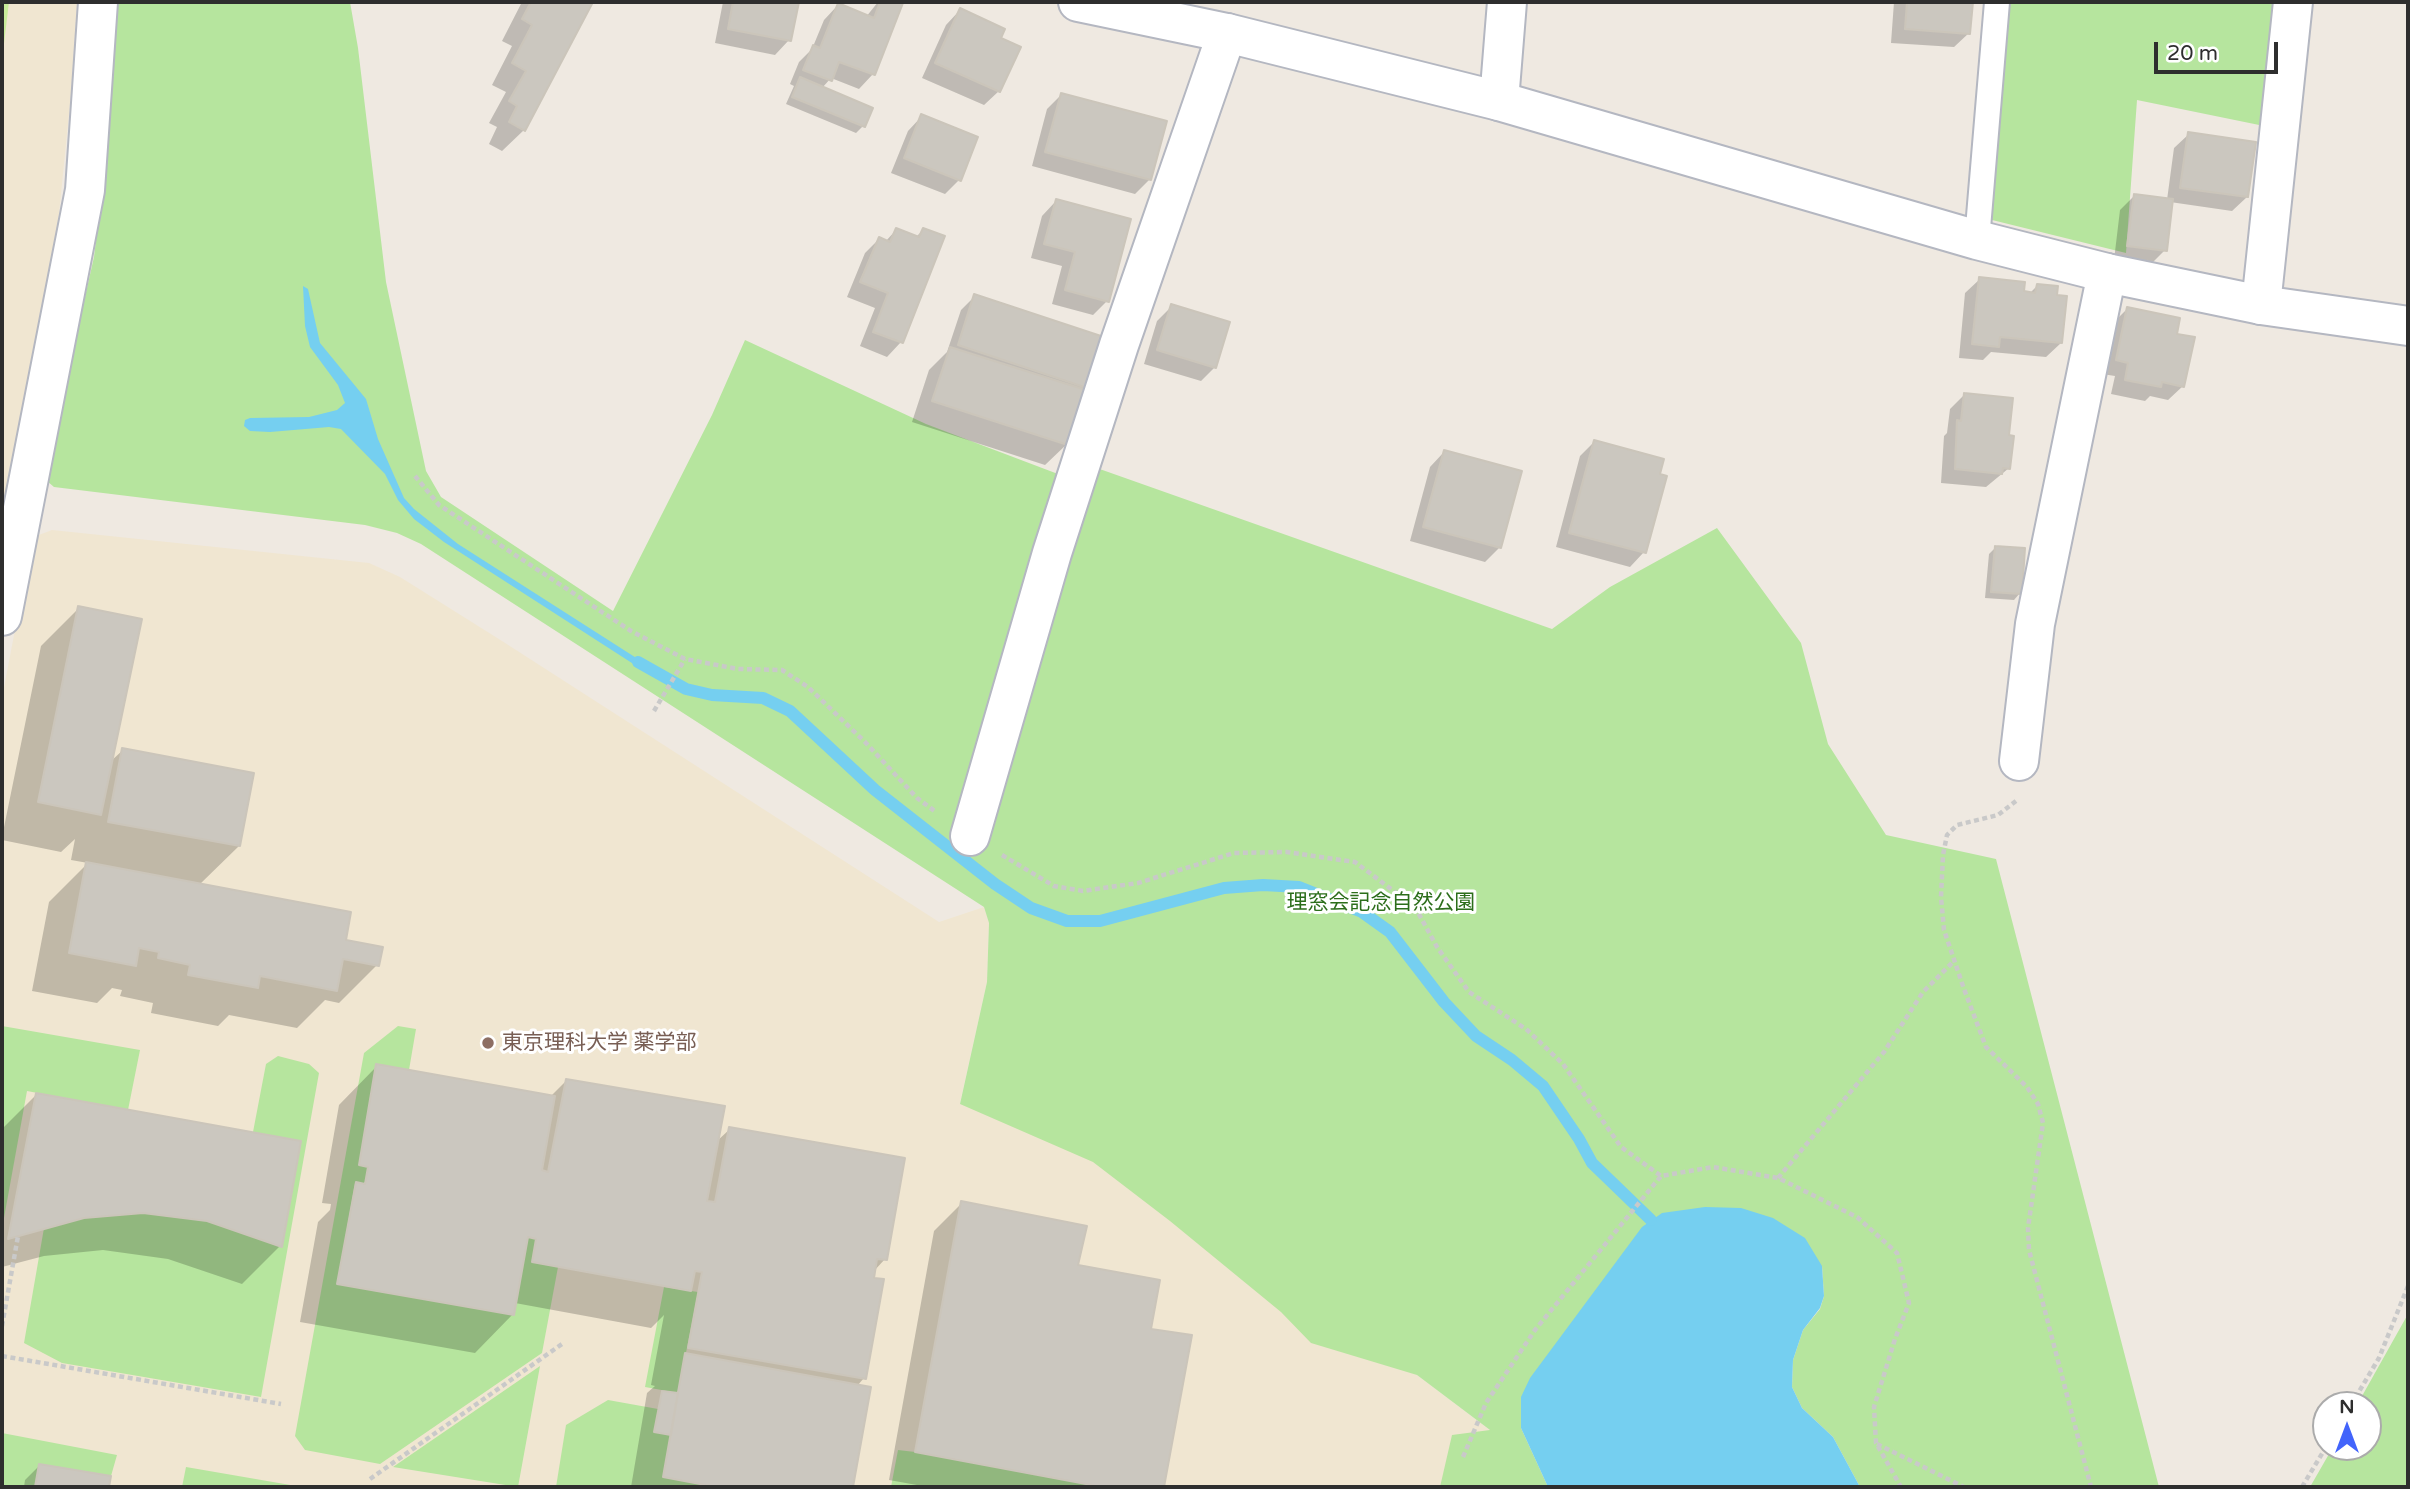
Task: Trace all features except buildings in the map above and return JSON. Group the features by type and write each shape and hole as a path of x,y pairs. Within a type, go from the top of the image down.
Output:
{"street":[{"path":"2,616 85,190 98,2"},
{"path":"1078,2 1227,33 1499,101 1977,240 2107,273 2261,305 2408,326"},
{"path":"1499,101 1507,2"},
{"path":"2261,305 2293,2"},
{"path":"970,835 1056,540 1227,33"},
{"path":"2019,761 2035,624 2107,273"}],"lane":[{"path":"1977,240 1997,2"}],"path":[{"path":"415,476 439,505 631,631 685,659 738,669 782,670 808,687 865,742 917,799 1054,886 1083,891 1138,883 1234,853 1287,852 1355,862 1415,908 1437,947 1469,992 1526,1030 1554,1055 1621,1147 1661,1176"},
{"path":"654,711 685,659"},
{"path":"2019,761 2017,801 1997,815 1957,825 1947,835 1941,897 1944,930 1986,1047 2026,1087 2038,1104 2043,1123 2028,1228 2029,1250 2091,1487"},
{"path":"1778,1178 1884,1052 1923,992 1954,961"},
{"path":"1463,1457 1486,1403 1535,1330 1661,1176 1713,1167 1778,1178 1857,1217 1897,1253 1909,1303 1874,1407 1876,1444 1901,1487"},
{"path":"2,1326 18,1237"},
{"path":"2359,1391 2379,1358 2408,1286"},
{"path":"370,1479 562,1344"},
{"path":"2,1356 281,1404"},
{"path":"1876,1444 1964,1487"},
{"path":"2302,1487 2318,1461"}],"shaded area":[{"path":"2,2 77,2 59,214 2,514"},
{"name":"東京理科大学 薬学部","path":"52,530 369,563 400,577 502,641 939,922 984,907 989,923 987,982 960,1103 1058,1118 1417,1375 1507,1443 1548,1487 2,1487 2,698 32,541"}],"green space":[{"path":"2,2 9,2 2,60"},
{"name":"理窓会記念自然公園","path":"116,2 350,2 386,282 426,471 441,497 613,611 712,415 745,340 926,424 1087,485 1094,467 1552,629 1610,587 1717,528 1801,643 1828,744 1886,835 1996,859 2159,1487 1860,1487 1833,1437 1802,1408 1792,1387 1793,1360 1803,1330 1820,1309 1824,1296 1822,1266 1521,1428 1548,1487 1440,1487 1452,1435 1490,1430 1417,1375 1311,1343 1281,1312 1093,1162 960,1104 987,982 989,923 984,907 421,544 397,533 365,525 54,487 47,481 48,460 94,257 105,164"},
{"path":"2008,2 2283,2 2269,127 2137,100 2126,253 1988,219"},
{"path":"2,1026 140,1050 128,1110 27,1091 2,1229"},
{"path":"398,1026 416,1029 409,1070 376,1065 359,1165 368,1167 365,1184 355,1183 337,1284 514,1315 528,1237 536,1239 532,1262 558,1267 542,1353 380,1464 305,1450 295,1436 364,1053"},
{"path":"278,1056 309,1064 319,1073 261,1397 62,1363 24,1343 44,1228 84,1218 143,1213 207,1221 282,1246 301,1142 253,1132 266,1064"},
{"path":"664,1287 698,1292 678,1393 645,1387"},
{"path":"2408,1314 2408,1487 2310,1487 2325,1461 2382,1461 2382,1391 2365,1391"},
{"path":"540,1366 518,1487 393,1467"},
{"path":"608,1400 658,1409 654,1432 671,1435 664,1477 716,1487 556,1487 566,1425"},
{"path":"2,1433 117,1455 111,1476 39,1464 35,1487 2,1487"},
{"path":"898,1450 915,1452 1102,1487 891,1487"},
{"path":"186,1467 302,1487 182,1487"}],"water":[{"path":"303,286 308,289 320,343 366,399 378,439 404,498 458,544 652,668 649,674 444,542 414,519 398,500 385,474 341,429 329,427 270,432 250,431 244,426 245,420 250,418 309,417 337,410 345,403 338,385 310,347 305,326"},
{"path":"1705,1207 1741,1208 1773,1218 1805,1238 1822,1266 1824,1296 1820,1308 1803,1330 1793,1360 1792,1387 1802,1408 1833,1437 1860,1487 1548,1487 1521,1428 1521,1397 1530,1378 1642,1227 1662,1213"}],"waterway":[{"path":"638,662 686,689 712,695 763,698 790,711 875,790 995,884 1031,908 1067,921 1100,921 1224,888 1263,885 1299,887 1362,912 1390,932 1444,1002 1476,1036 1512,1060 1543,1086 1592,1163 1651,1220"}],"place":[{"name":"東京理科大学 薬学部","path":"488,1043"}]}
